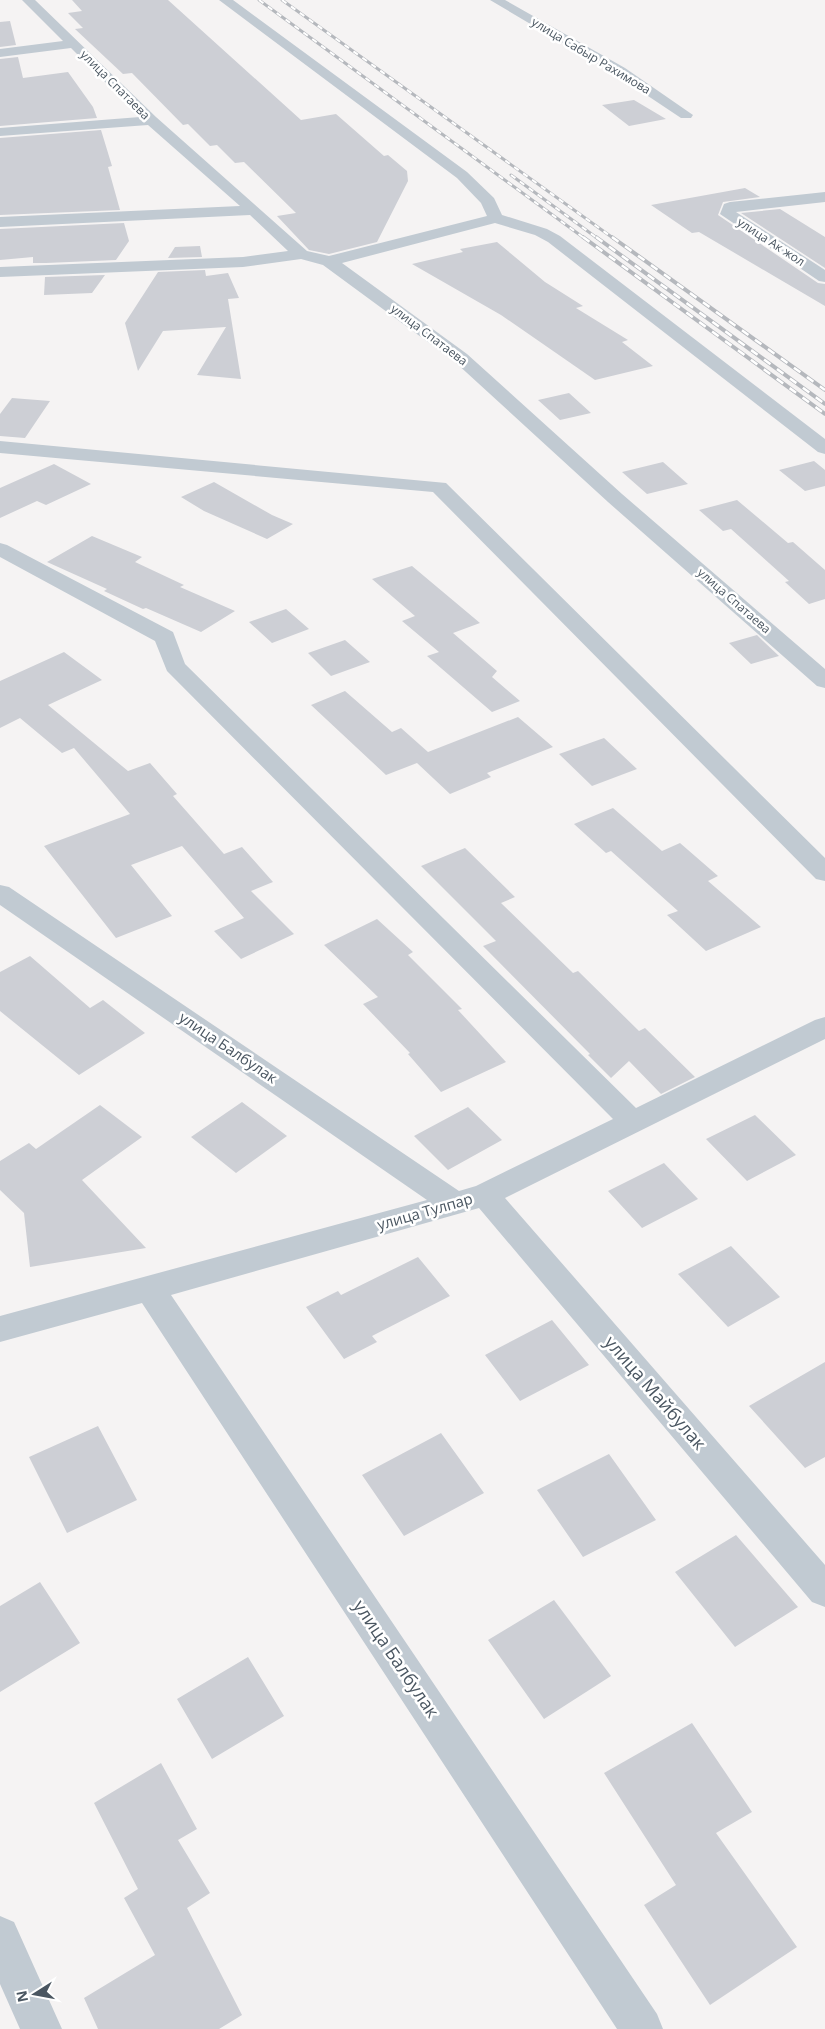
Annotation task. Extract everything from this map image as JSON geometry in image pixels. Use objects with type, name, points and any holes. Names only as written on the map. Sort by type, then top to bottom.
[{"type":"street","name":"улица Спатаева","points":[[28,0],[151,120],[254,210],[300,254],[328,261],[461,358],[616,498],[825,681]]},
{"type":"street","points":[[225,0],[462,175],[488,201],[496,218]]},
{"type":"street","name":"улица Сабыр Рахимова","points":[[496,0],[620,71],[686,115]]},
{"type":"street","points":[[0,53],[73,44]]},
{"type":"street","points":[[0,132],[151,120]]},
{"type":"street","name":"улица Ак жол","points":[[825,197],[730,207],[728,214],[825,277]]},
{"type":"street","points":[[0,222],[254,210]]},
{"type":"street","points":[[328,261],[496,218],[541,232],[554,239],[825,448]]},
{"type":"street","points":[[0,272],[243,262],[300,254]]},
{"type":"street","points":[[0,446],[439,487],[825,873]]},
{"type":"street","points":[[0,549],[165,637],[175,666],[633,1122]]},
{"type":"street","name":"улица Балбулак","points":[[0,893],[470,1199]]},
{"type":"street","name":"улица Тулпар","points":[[0,1329],[470,1199],[633,1122],[825,1027]]},
{"type":"street","name":"улица Майбулак","points":[[470,1199],[825,1591]]},
{"type":"street","name":"улица Балбулак","points":[[150,1289],[642,2029]]},
{"type":"street","points":[[0,1936],[41,2029]]},
{"type":"building","points":[[72,0],[168,0],[301,120],[336,114],[384,156],[388,155],[407,171],[408,181],[377,242],[329,254],[309,250],[277,216],[296,213],[244,162],[235,163],[217,145],[210,146],[188,124],[183,125],[132,73],[123,74],[75,29],[83,28],[68,13],[82,11]]},
{"type":"building","points":[[10,21],[16,45],[0,47],[0,22]]},
{"type":"building","points":[[18,57],[23,78],[68,72],[93,107],[97,118],[0,126],[0,59]]},
{"type":"building","points":[[634,100],[666,119],[629,126],[602,105]]},
{"type":"building","points":[[101,130],[112,166],[108,167],[120,210],[0,215],[0,138]]},
{"type":"building","points":[[745,188],[760,197],[723,202],[718,215],[818,283],[825,284],[825,306],[699,232],[692,233],[651,205]]},
{"type":"building","points":[[780,209],[825,237],[825,268],[741,213]]},
{"type":"building","points":[[124,223],[129,241],[116,260],[33,263],[33,257],[0,260],[0,229]]},
{"type":"building","points":[[497,242],[545,282],[583,306],[576,308],[628,340],[622,342],[653,366],[595,380],[501,315],[412,264],[463,252],[460,249]]},
{"type":"building","points":[[200,246],[202,257],[168,258],[175,247]]},
{"type":"building","points":[[205,270],[206,276],[228,273],[239,298],[228,299],[241,379],[197,375],[226,327],[163,331],[138,371],[125,323],[158,272]]},
{"type":"building","points":[[105,275],[92,293],[44,295],[45,277]]},
{"type":"building","points":[[569,393],[591,413],[560,420],[538,400]]},
{"type":"building","points":[[12,398],[50,401],[25,438],[0,436],[0,414]]},
{"type":"building","points":[[814,461],[825,470],[825,486],[805,491],[779,470]]},
{"type":"building","points":[[663,462],[688,484],[647,494],[622,472]]},
{"type":"building","points":[[54,464],[91,484],[46,505],[37,501],[0,518],[0,488]]},
{"type":"building","points":[[214,482],[272,515],[293,524],[267,539],[204,511],[181,497]]},
{"type":"building","points":[[737,500],[788,543],[793,542],[825,570],[825,599],[809,604],[785,582],[789,581],[731,529],[723,531],[699,510]]},
{"type":"building","points":[[92,536],[142,557],[135,562],[184,585],[180,587],[235,611],[201,632],[146,608],[143,609],[104,591],[107,589],[47,562]]},
{"type":"building","points":[[412,566],[480,623],[453,633],[497,671],[492,677],[520,701],[492,712],[427,656],[439,652],[402,621],[415,616],[372,579]]},
{"type":"building","points":[[286,609],[309,629],[272,643],[249,622]]},
{"type":"building","points":[[757,635],[779,656],[751,664],[729,643]]},
{"type":"building","points":[[345,640],[370,662],[331,676],[308,653]]},
{"type":"building","points":[[64,652],[102,680],[48,705],[128,771],[150,763],[177,794],[173,796],[224,854],[242,847],[273,882],[251,891],[294,934],[241,959],[214,931],[244,918],[182,846],[131,865],[172,916],[116,938],[44,846],[130,814],[74,748],[62,753],[20,718],[0,728],[0,681]]},
{"type":"building","points":[[345,691],[392,732],[401,728],[428,752],[518,717],[553,747],[487,773],[491,777],[450,794],[417,763],[386,775],[311,705]]},
{"type":"building","points":[[604,738],[637,769],[592,786],[559,754]]},
{"type":"building","points":[[613,808],[662,851],[680,843],[718,876],[708,881],[761,927],[706,951],[667,915],[678,911],[611,851],[606,853],[574,824]]},
{"type":"building","points":[[465,848],[515,897],[501,903],[573,973],[578,971],[639,1031],[645,1028],[695,1077],[661,1094],[629,1061],[611,1078],[588,1055],[590,1054],[483,946],[496,941],[421,866]]},
{"type":"building","points":[[377,919],[413,952],[408,955],[462,1009],[458,1010],[506,1062],[441,1092],[408,1054],[410,1053],[363,1004],[378,997],[324,945]]},
{"type":"building","points":[[30,956],[90,1008],[103,1000],[145,1033],[79,1075],[0,1011],[0,972]]},
{"type":"building","points":[[242,1102],[287,1136],[236,1173],[191,1137]]},
{"type":"building","points":[[100,1105],[142,1137],[82,1180],[146,1248],[30,1267],[24,1213],[0,1190],[0,1161],[29,1143],[36,1149]]},
{"type":"building","points":[[468,1107],[502,1140],[448,1170],[414,1136]]},
{"type":"building","points":[[755,1115],[796,1155],[747,1181],[706,1139]]},
{"type":"building","points":[[664,1163],[698,1199],[642,1228],[608,1191]]},
{"type":"building","points":[[731,1246],[780,1297],[728,1327],[678,1274]]},
{"type":"building","points":[[418,1257],[450,1296],[372,1336],[377,1342],[344,1359],[306,1307],[338,1291],[341,1295]]},
{"type":"building","points":[[552,1320],[589,1365],[520,1401],[485,1355]]},
{"type":"building","points":[[825,1362],[825,1457],[805,1468],[749,1406]]},
{"type":"building","points":[[98,1426],[137,1500],[67,1533],[29,1457]]},
{"type":"building","points":[[441,1433],[484,1493],[404,1536],[362,1475]]},
{"type":"building","points":[[609,1454],[656,1520],[583,1557],[537,1490]]},
{"type":"building","points":[[736,1535],[798,1607],[735,1647],[675,1572]]},
{"type":"building","points":[[40,1582],[80,1643],[0,1692],[0,1606]]},
{"type":"building","points":[[554,1600],[611,1676],[544,1719],[488,1640]]},
{"type":"building","points":[[248,1657],[284,1716],[212,1759],[177,1699]]},
{"type":"building","points":[[692,1723],[752,1812],[716,1833],[797,1947],[710,2005],[644,1905],[676,1885],[604,1773]]},
{"type":"building","points":[[161,1763],[197,1829],[178,1840],[210,1893],[187,1908],[242,2015],[219,2029],[98,2029],[84,1998],[155,1955],[124,1898],[138,1889],[94,1803]]},
{"type":"railway","points":[[259,0],[584,238]]},
{"type":"railway","points":[[282,0],[613,238]]},
{"type":"railway","points":[[511,175],[597,238]]},
{"type":"railway","points":[[583,237],[825,414]]},
{"type":"railway","points":[[596,237],[825,404]]},
{"type":"railway","points":[[612,237],[825,390]]}]
